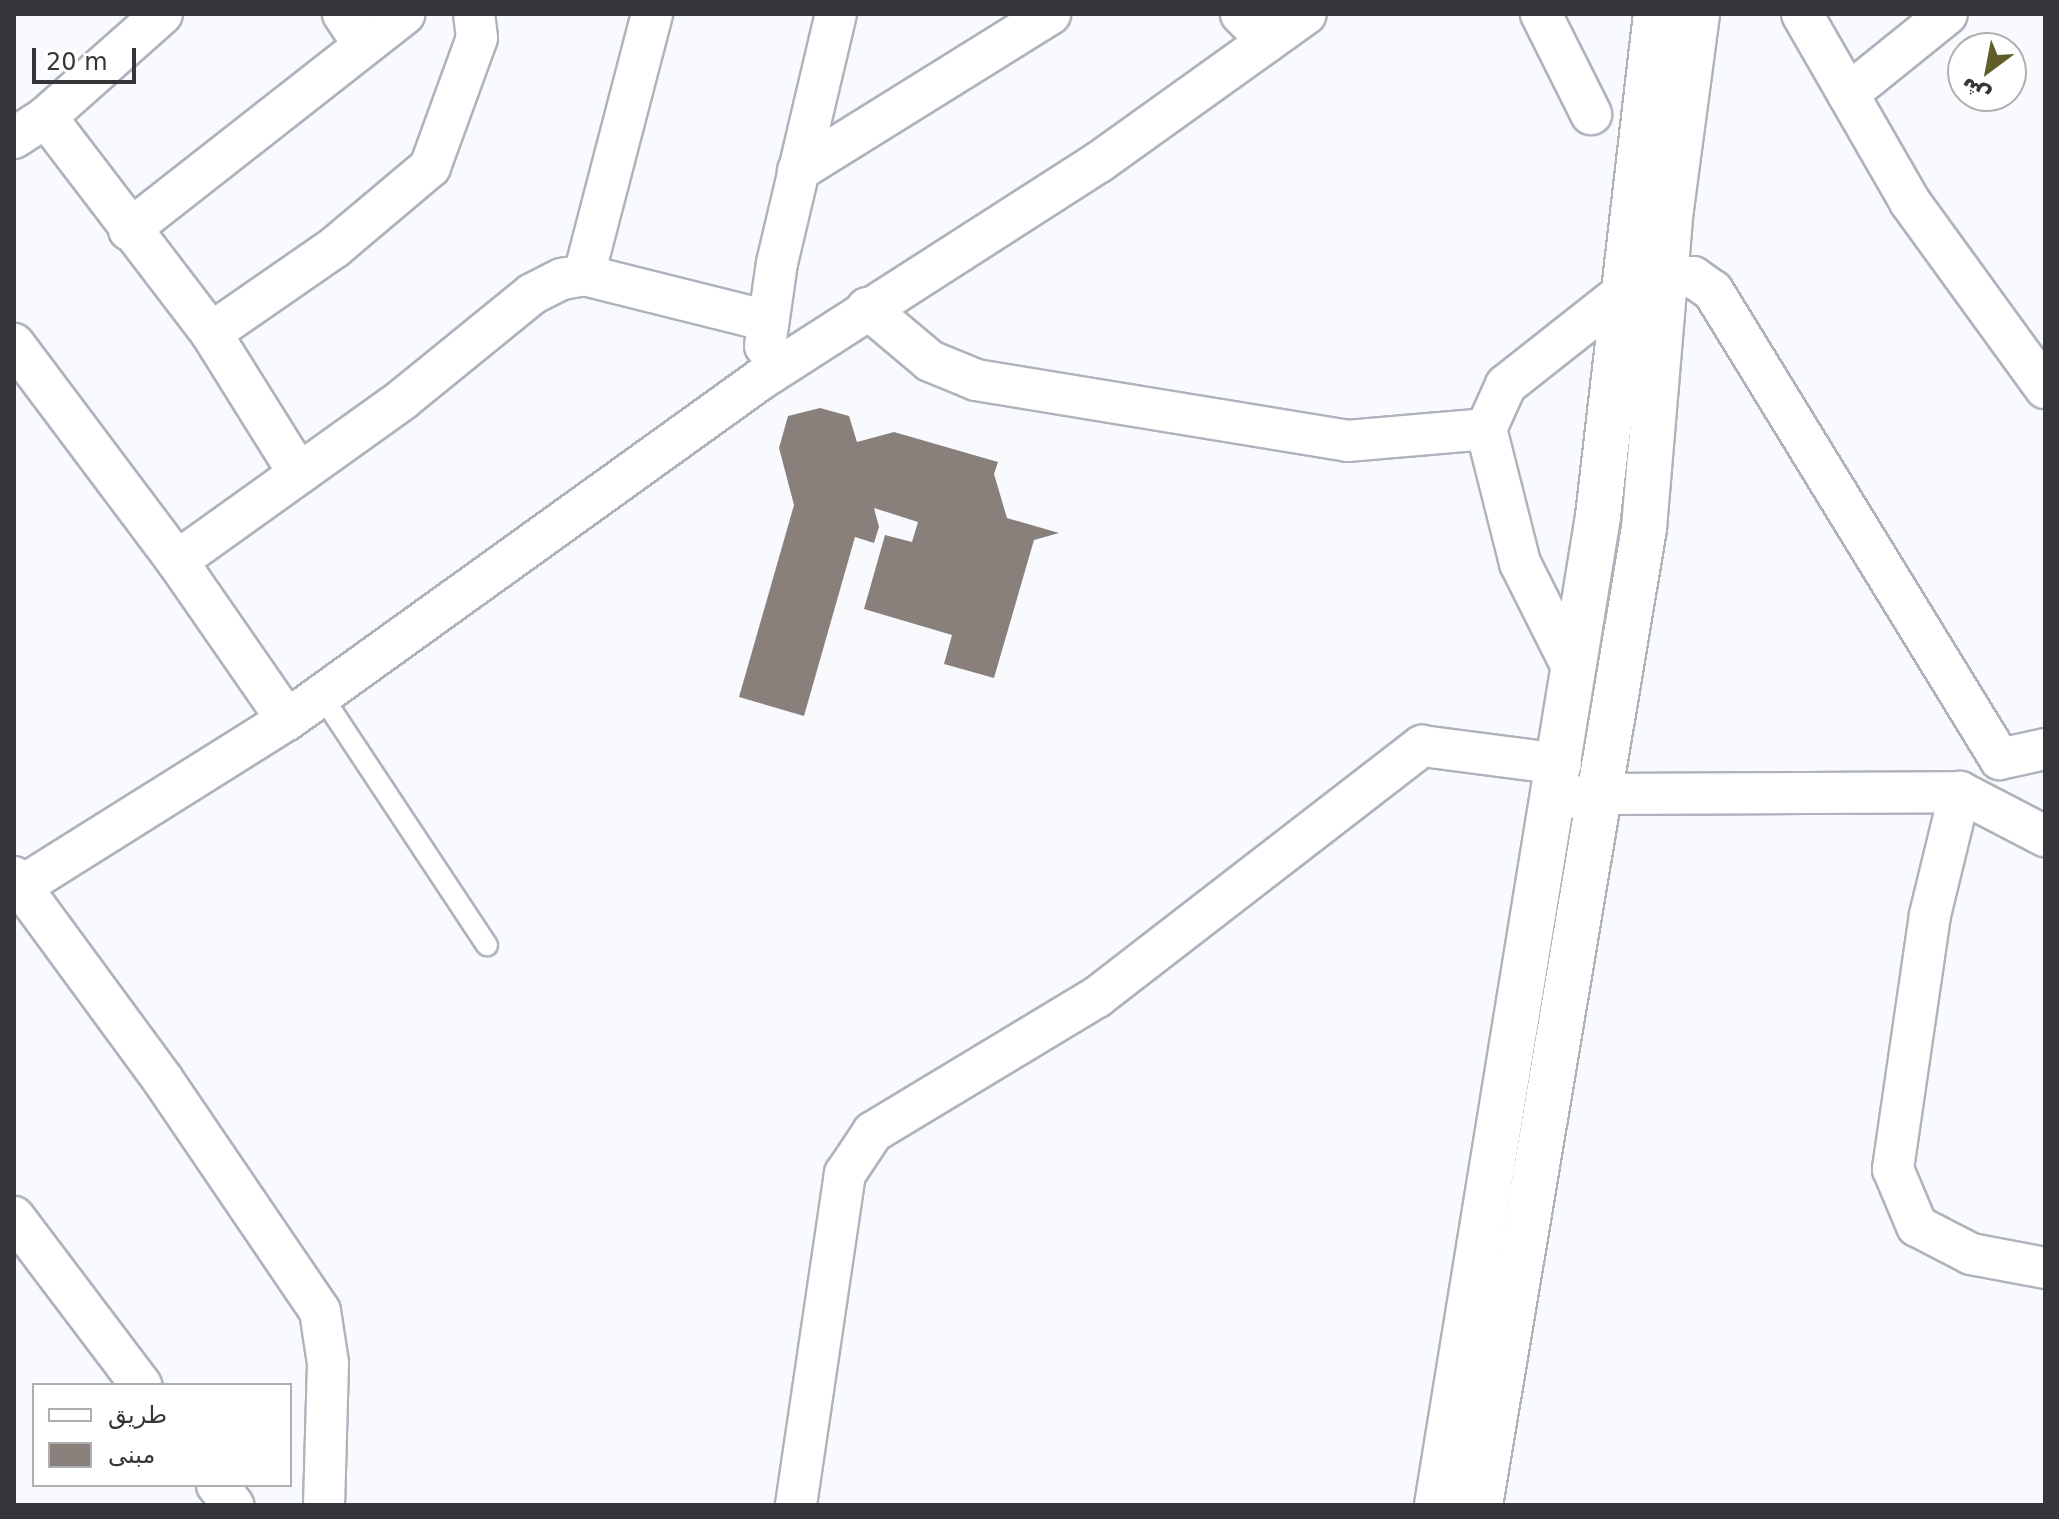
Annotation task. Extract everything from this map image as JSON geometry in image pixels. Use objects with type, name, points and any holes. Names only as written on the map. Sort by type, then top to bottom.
[{"type":"main road","points":[[1480,1505],[1603,794],[1654,445],[1639,282],[1656,14]]},
{"type":"main road","points":[[1437,1505],[1639,282],[1697,14]]},
{"type":"street","points":[[162,14],[30,128],[129,230],[211,333],[298,472]]},
{"type":"street","points":[[129,230],[354,29],[404,14]]},
{"type":"street","points":[[211,333],[325,255],[430,167],[477,38],[474,14]]},
{"type":"street","points":[[584,275],[652,14]]},
{"type":"street","points":[[761,379],[768,321],[798,171],[836,14]]},
{"type":"street","points":[[798,171],[1050,14]]},
{"type":"street","points":[[324,1505],[328,1363],[314,1299],[163,1080],[16,885],[287,720],[761,379],[867,308],[1099,162],[1255,27],[1306,14]]},
{"type":"street","points":[[1541,14],[1591,114]]},
{"type":"street","points":[[1802,14],[1910,202],[2045,388]]},
{"type":"street","points":[[1848,94],[1947,14]]},
{"type":"street","points":[[177,561],[403,399],[532,294],[584,275],[768,321]]},
{"type":"street","points":[[1574,671],[1520,563],[1486,429],[1506,385],[1639,282],[1693,277],[1727,309],[1834,496],[2000,759],[1996,808]]},
{"type":"street","points":[[867,308],[930,361],[976,380],[1347,441],[1486,429]]},
{"type":"street","points":[[14,344],[177,561],[287,720]]},
{"type":"street","points":[[796,1505],[845,1174],[873,1132],[1097,997],[1422,746],[1603,794],[1960,792],[2045,836]]},
{"type":"street","points":[[2000,759],[2045,749]]},
{"type":"street","points":[[1960,792],[1930,915],[1893,1169],[1917,1226],[1971,1254],[2045,1268]]},
{"type":"street","points":[[14,1217],[139,1383]]},
{"type":"street","points":[[219,1487],[233,1505]]},
{"type":"lane","points":[[322,696],[487,945]]},
{"type":"building","points":[[820,408],[849,416],[857,442],[894,432],[998,462],[994,474],[1007,518],[1059,533],[1034,540],[994,678],[944,664],[952,635],[864,609],[885,535],[912,542],[918,522],[874,508],[879,527],[874,543],[855,537],[804,716],[739,697],[794,505],[779,448],[788,416]]}]
